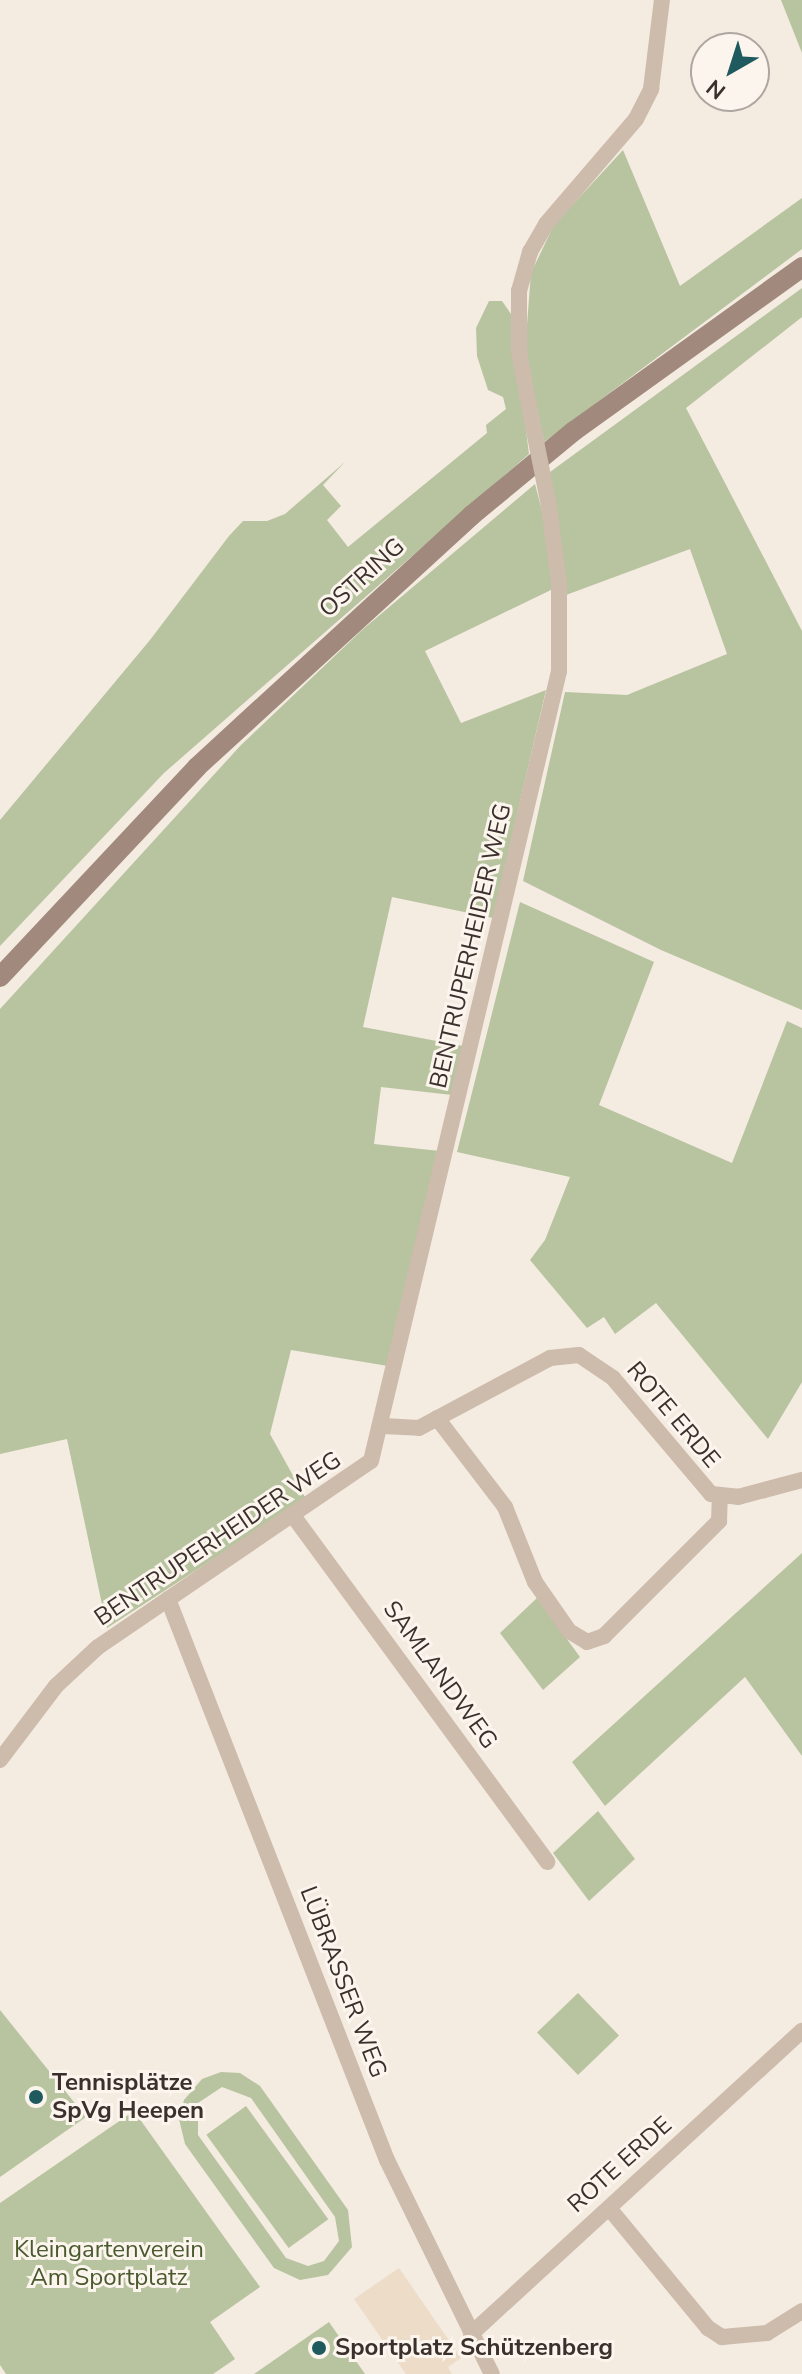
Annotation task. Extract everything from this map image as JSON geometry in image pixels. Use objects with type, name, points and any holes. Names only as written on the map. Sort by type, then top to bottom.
[{"type":"main road","name":"OSTRING","points":[[0,977],[197,767],[472,515],[574,431],[802,267]]},
{"type":"street","name":"BENTRUPERHEIDER WEG","points":[[0,1760],[64,1678],[114,1635],[365,1470],[383,1426],[559,671],[559,584],[549,506],[519,352],[519,291],[530,252],[546,224],[636,119],[651,89],[662,0]]},
{"type":"street","name":"ROTE ERDE","points":[[383,1426],[410,1430],[550,1358],[579,1355],[613,1378],[701,1486],[720,1498],[802,1480]]},
{"type":"street","points":[[437,1418],[505,1507],[535,1582],[569,1631],[587,1642],[604,1636],[719,1521],[720,1498]]},
{"type":"street","name":"SAMLANDWEG","points":[[294,1517],[547,1862]]},
{"type":"street","name":"LÜBRASSER WEG","points":[[168,1599],[382,2148],[492,2374]]},
{"type":"street","name":"ROTE ERDE","points":[[471,2334],[802,2031]]},
{"type":"street","points":[[609,2208],[708,2328],[722,2337],[767,2333],[802,2311]]},
{"type":"green space","points":[[781,0],[802,0],[802,53]]},
{"type":"green space","points":[[623,150],[680,286],[802,198],[802,249],[544,442],[525,350],[531,273],[554,225]]},
{"type":"green space","points":[[802,288],[802,317],[686,408],[802,631],[802,1010],[661,950],[523,881],[565,692],[627,695],[727,654],[690,549],[566,595],[550,472]]},
{"type":"green space","points":[[489,301],[502,301],[511,314],[529,454],[164,773],[0,946],[0,820],[150,640],[243,521],[267,521],[285,514],[345,462],[323,485],[341,506],[327,520],[348,547],[487,433],[486,425],[506,409],[503,397],[488,390],[477,356],[476,328]]},
{"type":"green space","points":[[535,484],[547,530],[553,589],[425,651],[461,723],[546,690],[493,918],[392,897],[363,1027],[463,1046],[452,1095],[381,1087],[374,1144],[440,1151],[388,1366],[291,1350],[270,1434],[306,1499],[107,1628],[67,1439],[0,1454],[0,1009],[241,745],[362,630]]},
{"type":"green space","points":[[520,902],[654,962],[599,1105],[732,1163],[787,1021],[802,1028],[802,1382],[768,1439],[656,1303],[615,1334],[604,1317],[587,1328],[530,1260],[545,1240],[570,1177],[457,1152]]},
{"type":"green space","points":[[802,1553],[802,1756],[745,1677],[605,1806],[572,1762]]},
{"type":"green space","points":[[537,1598],[580,1657],[543,1690],[500,1633]]},
{"type":"green space","points":[[598,1811],[635,1859],[589,1901],[553,1853]]},
{"type":"green space","points":[[578,1993],[619,2035],[578,2075],[537,2033]]},
{"type":"green space","name":"Tennisplätze SpVg Heepen","points":[[0,2010],[86,2117],[0,2177]]},
{"type":"green space","points":[[221,2072],[240,2073],[260,2086],[348,2210],[352,2247],[328,2275],[300,2280],[274,2268],[185,2144],[179,2119],[184,2100],[202,2079]],"holes":[[[222,2087],[251,2098],[335,2217],[339,2241],[324,2261],[308,2266],[286,2258],[198,2135],[198,2103]]]},
{"type":"green space","points":[[246,2106],[328,2219],[289,2248],[206,2135]]},
{"type":"green space","name":"Kleingartenverein Am Sportplatz","points":[[134,2111],[260,2287],[210,2322],[235,2359],[213,2374],[6,2374],[0,2365],[0,2203]]},
{"type":"green space","name":"Sportplatz Schützenberg","points":[[329,2322],[365,2374],[254,2374]]},
{"type":"shaded area","points":[[399,2268],[461,2358],[448,2367],[452,2374],[406,2374],[354,2299]]},
{"type":"place","name":"Tennisplätze SpVg Heepen","points":[[36,2097]]},
{"type":"place","name":"Sportplatz Schützenberg","points":[[319,2348]]}]
